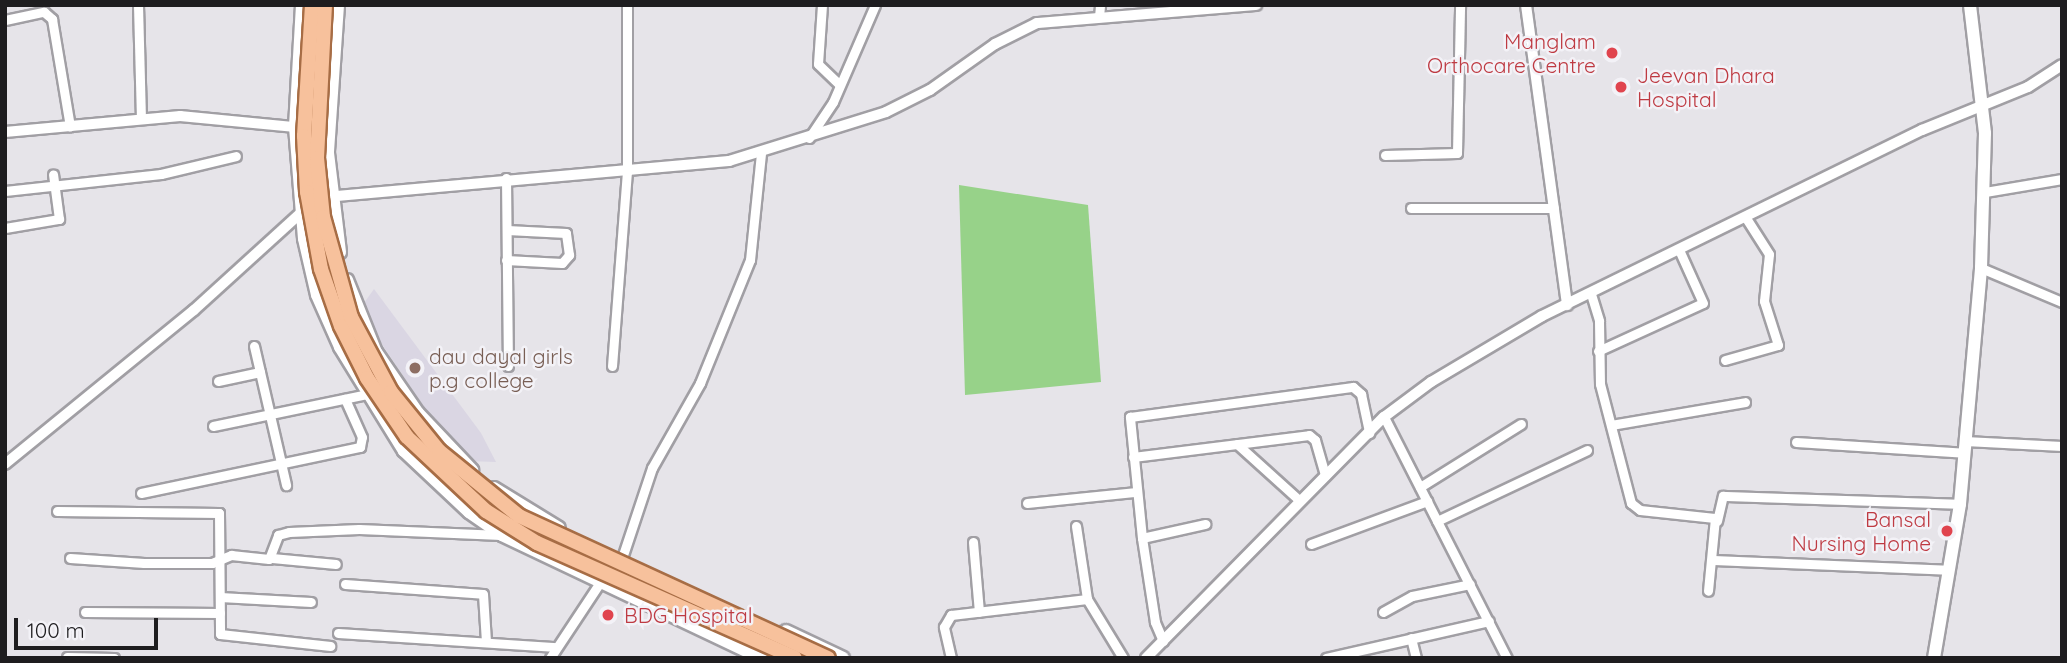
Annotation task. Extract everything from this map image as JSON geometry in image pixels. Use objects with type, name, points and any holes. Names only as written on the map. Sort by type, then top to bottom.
[{"type":"main road","points":[[302,5],[295,127],[300,214],[317,295],[340,347],[404,451],[469,512],[502,535],[599,584],[761,658]]},
{"type":"main road","points":[[312,5],[304,136],[307,192],[321,269],[366,378],[407,437],[486,511],[537,543],[795,658]]},
{"type":"main road","points":[[325,5],[317,135],[323,217],[351,317],[391,392],[439,452],[519,516],[573,545],[828,658]]},
{"type":"main road","points":[[338,5],[328,153],[336,237],[350,290],[376,352],[418,413],[444,444],[497,490],[575,537],[843,658]]},
{"type":"main road","points":[[1934,658],[1960,504],[1982,268],[1985,192],[1983,104],[1970,5]]},
{"type":"street","points":[[138,5],[141,119]]},
{"type":"street","points":[[612,366],[627,173],[627,5]]},
{"type":"street","points":[[822,5],[818,64],[840,85]]},
{"type":"street","points":[[808,139],[826,115],[875,5]]},
{"type":"street","points":[[1099,17],[1100,5]]},
{"type":"street","points":[[5,464],[194,310],[300,214],[331,195],[506,178],[627,173],[761,154],[912,100],[1023,28],[1052,21],[1256,5]]},
{"type":"street","points":[[1385,155],[1457,153],[1460,5]]},
{"type":"street","points":[[1527,5],[1567,305]]},
{"type":"street","points":[[5,20],[44,12],[52,19],[70,126]]},
{"type":"street","points":[[1146,658],[1384,417],[1431,382],[1567,305],[1983,104],[2028,87],[2062,64]]},
{"type":"street","points":[[5,132],[195,116],[295,127]]},
{"type":"street","points":[[622,558],[642,491],[700,383],[750,260],[761,154]]},
{"type":"street","points":[[5,191],[168,173],[236,156]]},
{"type":"street","points":[[5,228],[57,222],[60,211],[53,174]]},
{"type":"street","points":[[506,178],[508,366]]},
{"type":"street","points":[[1985,192],[2062,179]]},
{"type":"street","points":[[1411,208],[1554,208]]},
{"type":"street","points":[[1725,360],[1777,345],[1764,301],[1769,254],[1746,218]]},
{"type":"street","points":[[506,260],[562,263],[569,256],[566,233],[507,230]]},
{"type":"street","points":[[1598,351],[1703,303],[1680,252]]},
{"type":"street","points":[[1982,268],[2062,302]]},
{"type":"street","points":[[1591,294],[1599,321],[1598,351],[1611,425],[1635,509],[1711,517],[1717,521]]},
{"type":"street","points":[[254,346],[286,485]]},
{"type":"street","points":[[218,381],[260,372]]},
{"type":"street","points":[[1163,640],[1155,622],[1142,538],[1128,423],[1133,415],[1353,387],[1361,394],[1368,433]]},
{"type":"street","points":[[213,426],[367,394]]},
{"type":"street","points":[[141,493],[360,447],[362,437],[345,399]]},
{"type":"street","points":[[1611,425],[1745,401]]},
{"type":"street","points":[[1384,417],[1489,621],[1504,657]]},
{"type":"street","points":[[1420,487],[1521,424]]},
{"type":"street","points":[[1133,457],[1309,435],[1315,440],[1325,477]]},
{"type":"street","points":[[1796,442],[1965,447],[2062,446]]},
{"type":"street","points":[[1237,444],[1300,501]]},
{"type":"street","points":[[1437,521],[1587,450]]},
{"type":"street","points":[[1027,503],[1136,492]]},
{"type":"street","points":[[1708,591],[1723,496],[1960,504]]},
{"type":"street","points":[[1311,544],[1427,501]]},
{"type":"street","points":[[57,511],[219,513],[223,558],[220,597],[222,636],[330,646]]},
{"type":"street","points":[[1142,538],[1205,524]]},
{"type":"street","points":[[1076,526],[1087,599],[1123,658]]},
{"type":"street","points":[[272,558],[276,539],[283,533],[359,529],[502,535]]},
{"type":"street","points":[[973,542],[979,612]]},
{"type":"street","points":[[70,558],[144,564],[212,563],[223,558],[272,558],[336,565]]},
{"type":"street","points":[[1712,560],[1949,570]]},
{"type":"street","points":[[345,584],[483,594],[486,642]]},
{"type":"street","points":[[550,658],[599,584]]},
{"type":"street","points":[[1383,612],[1412,596],[1470,584]]},
{"type":"street","points":[[220,597],[311,602]]},
{"type":"street","points":[[951,658],[944,621],[951,615],[1087,599]]},
{"type":"street","points":[[85,612],[220,613]]},
{"type":"street","points":[[1326,658],[1489,621]]},
{"type":"street","points":[[338,633],[557,647]]},
{"type":"street","points":[[1411,638],[1416,658]]},
{"type":"street","points":[[67,657],[114,658]]},
{"type":"shaded area","name":"dau dayal girls p.g college","points":[[374,289],[481,433],[496,462],[466,461],[424,407],[359,310]]},
{"type":"green space","points":[[959,185],[1088,205],[1101,382],[965,395]]},
{"type":"place","name":"Manglam Orthocare Centre","points":[[1612,53]]},
{"type":"place","name":"Jeevan Dhara Hospital","points":[[1621,87]]},
{"type":"place","name":"dau dayal girls p.g college","points":[[415,368]]},
{"type":"place","name":"Bansal Nursing Home","points":[[1947,531]]},
{"type":"place","name":"BDG Hospital","points":[[608,615]]}]
